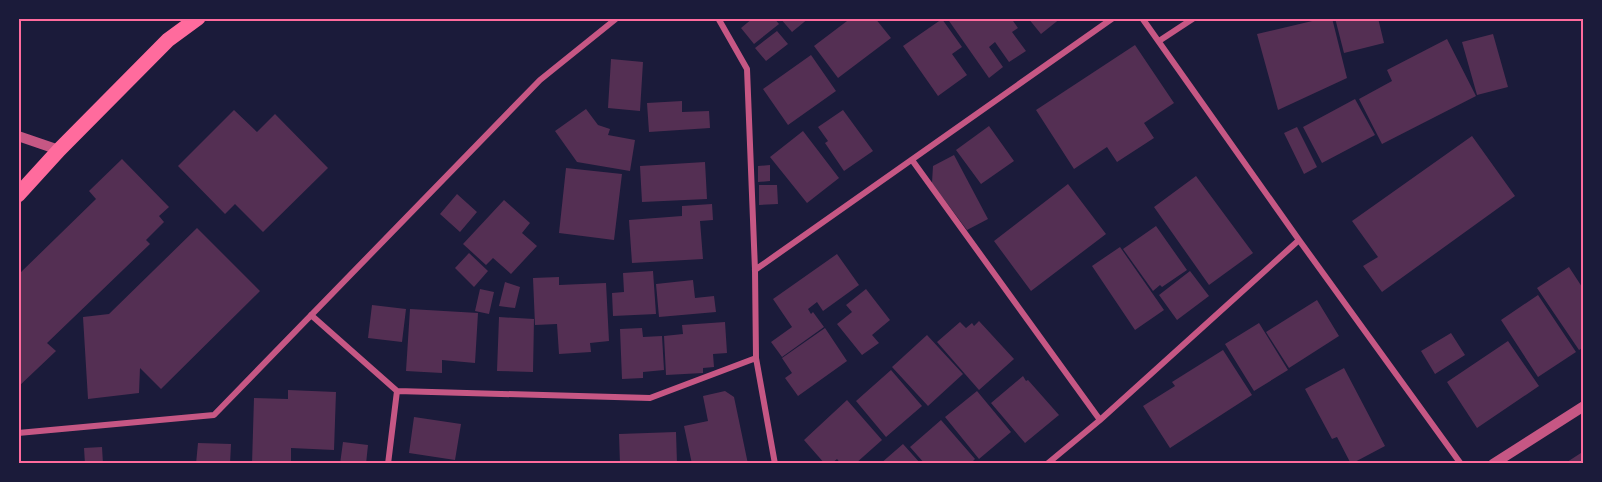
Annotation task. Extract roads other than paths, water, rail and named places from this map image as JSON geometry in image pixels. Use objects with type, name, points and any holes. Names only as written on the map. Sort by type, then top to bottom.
[{"type":"main road","points":[[18,195],[59,150],[168,40],[198,18]]},
{"type":"street","points":[[18,433],[214,415],[540,80],[617,18]]},
{"type":"street","points":[[718,18],[747,69],[756,358],[776,464]]},
{"type":"street","points":[[755,270],[1113,18]]},
{"type":"street","points":[[1142,18],[1461,464]]},
{"type":"street","points":[[1159,41],[1194,18]]},
{"type":"street","points":[[18,136],[59,150]]},
{"type":"street","points":[[912,160],[1100,420]]},
{"type":"street","points":[[1047,464],[1100,420],[1299,240]]},
{"type":"street","points":[[311,315],[397,391],[650,398],[756,358]]},
{"type":"street","points":[[388,464],[397,391]]},
{"type":"street","points":[[1493,464],[1584,406]]}]
